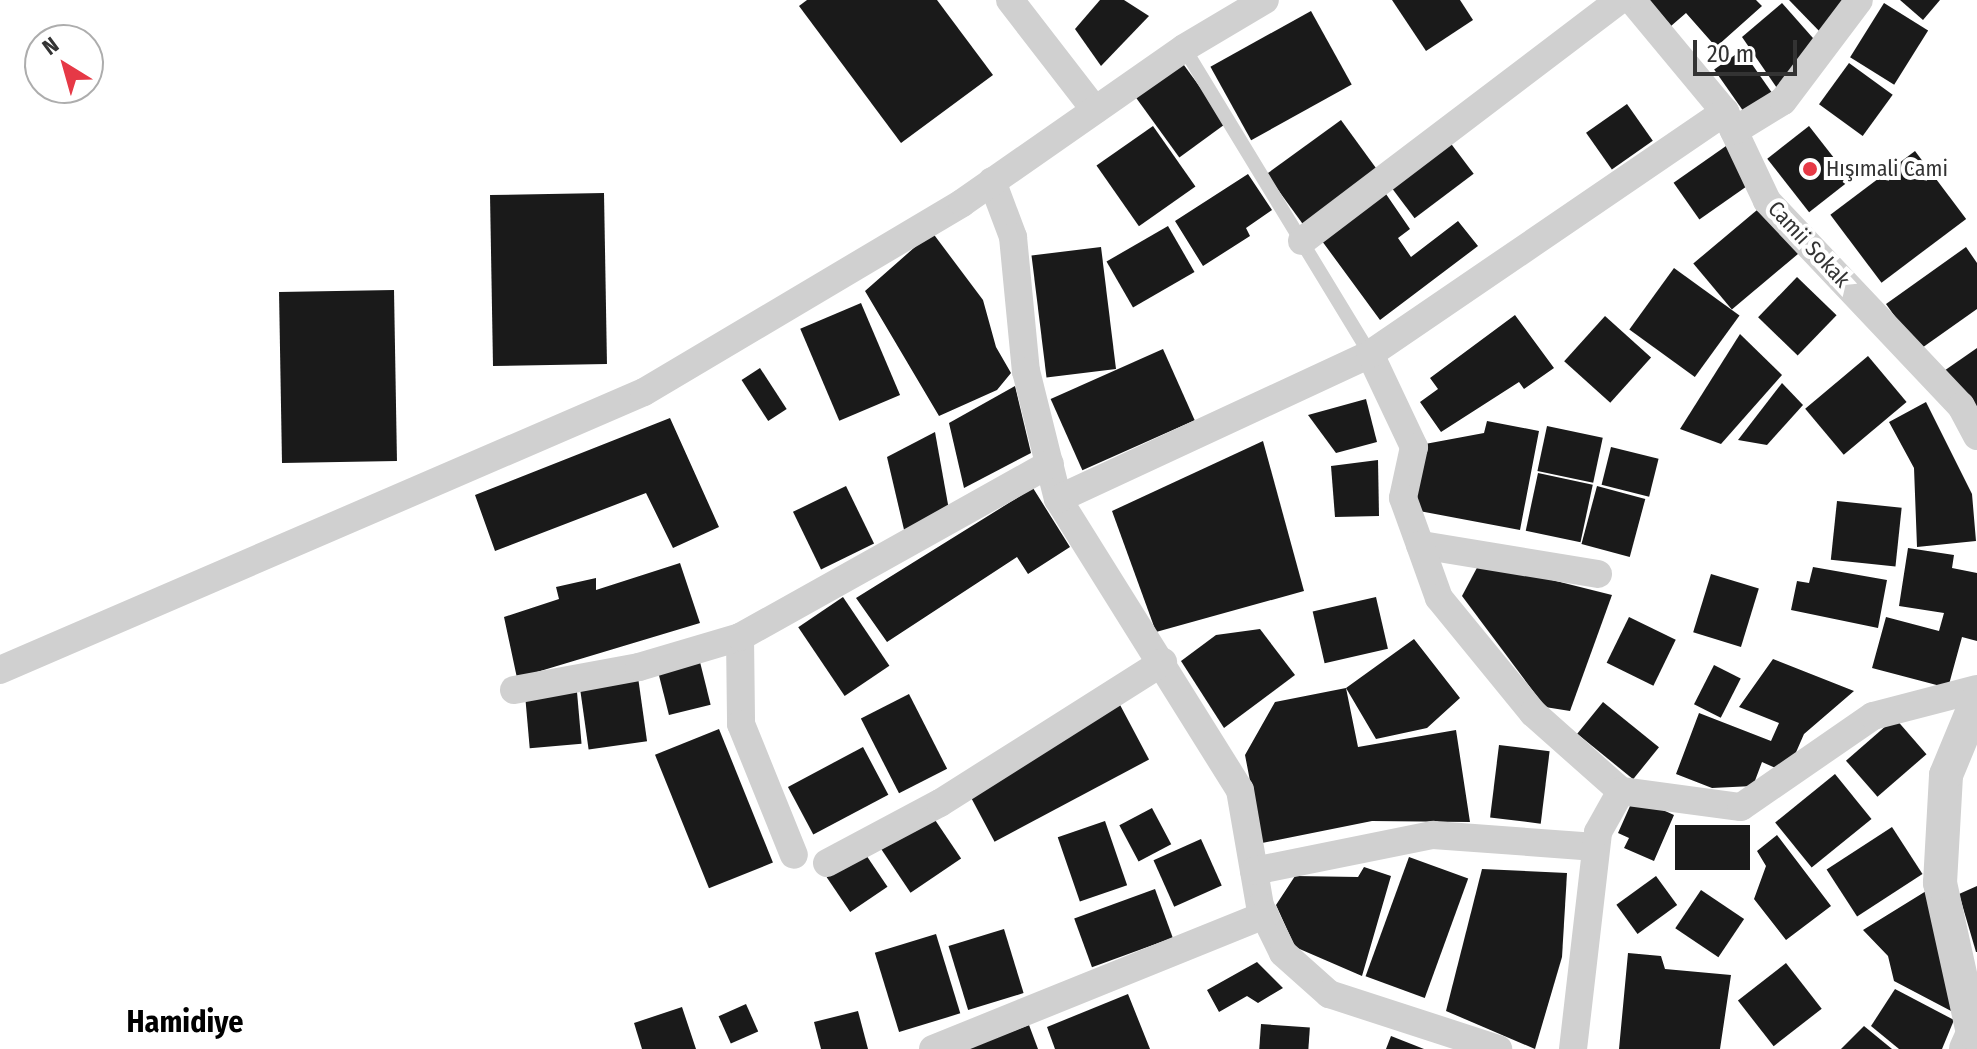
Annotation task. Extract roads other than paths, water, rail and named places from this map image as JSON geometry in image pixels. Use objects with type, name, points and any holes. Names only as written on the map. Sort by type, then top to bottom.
[{"type":"street","points":[[1010,0],[1095,110]]},
{"type":"street","points":[[0,670],[644,392],[992,181],[1184,48],[1265,0]]},
{"type":"street","points":[[1302,241],[1619,0]]},
{"type":"street","name":"Camii Sokak","points":[[1632,0],[1730,122],[1767,201],[1961,406],[1977,436]]},
{"type":"street","points":[[1058,499],[1370,354],[1730,122],[1783,101],[1859,0]]},
{"type":"street","points":[[992,181],[1013,237],[1026,371],[1058,499],[1163,662],[1240,790],[1265,915],[1283,953],[1329,994],[1498,1049]]},
{"type":"street","points":[[1370,354],[1414,447],[1403,498],[1439,598],[1524,702],[1621,791],[1741,807],[1873,716],[1977,689]]},
{"type":"street","points":[[514,690],[639,667],[740,637],[1050,464]]},
{"type":"street","points":[[1420,545],[1598,574]]},
{"type":"street","points":[[740,637],[741,724],[794,855]]},
{"type":"street","points":[[827,863],[940,803],[1163,662]]},
{"type":"street","points":[[1972,1040],[1940,883],[1946,775],[1977,700]]},
{"type":"street","points":[[1573,1049],[1596,847],[1621,791]]},
{"type":"street","points":[[1254,871],[1433,835],[1596,847]]},
{"type":"street","points":[[933,1049],[1265,915]]},
{"type":"lane","points":[[1184,48],[1370,354]]},
{"type":"place","name":"Hışımali Cami","points":[[1810,169]]},
{"type":"district","name":"Hamidiye","points":[[185,1022]]}]
